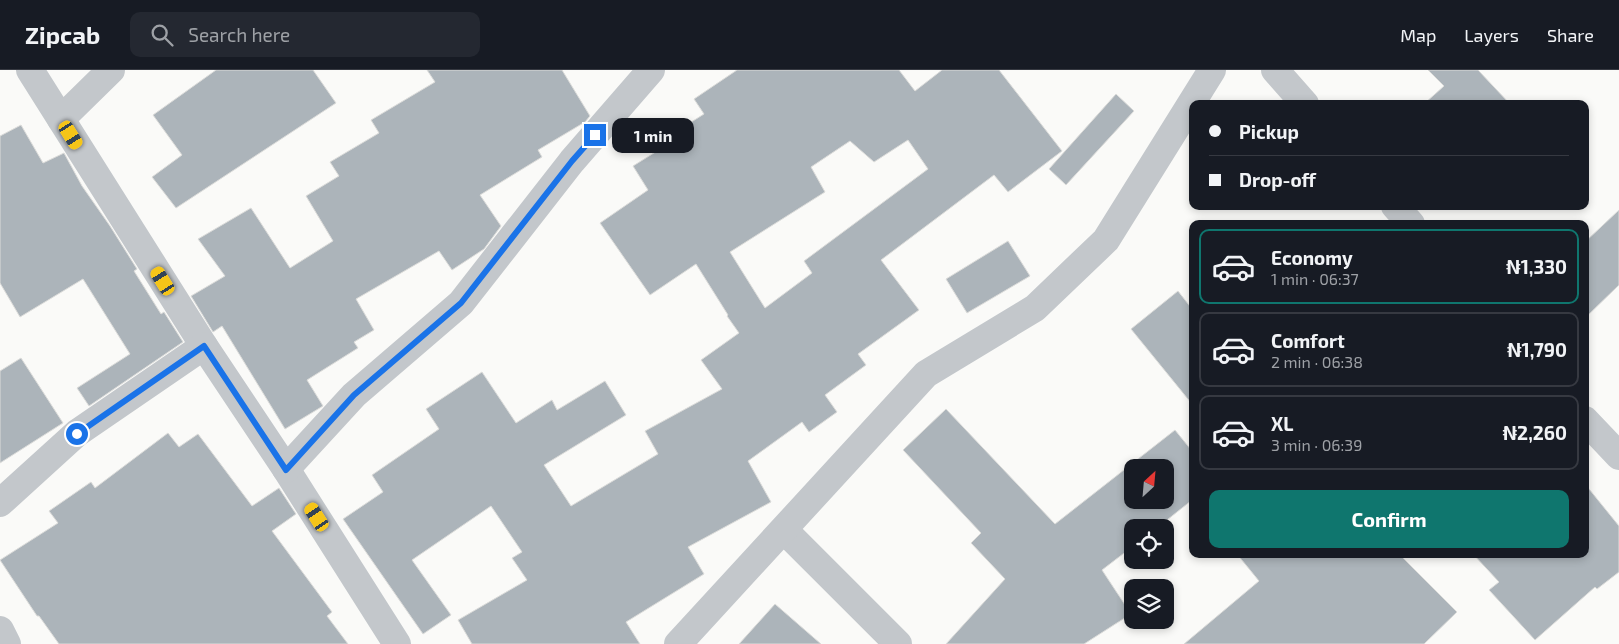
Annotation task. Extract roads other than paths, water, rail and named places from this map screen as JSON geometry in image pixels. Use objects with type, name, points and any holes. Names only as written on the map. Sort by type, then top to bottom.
[{"type":"street","points":[[30,70],[204,346],[397,644]]},
{"type":"street","points":[[60,118],[111,70]]},
{"type":"street","points":[[286,470],[354,395],[461,303],[572,161],[651,70]]},
{"type":"street","points":[[1193,100],[1212,70]]},
{"type":"street","points":[[1275,70],[1301,100]]},
{"type":"street","points":[[678,644],[926,374],[1035,308],[1106,240],[1189,107]]},
{"type":"street","points":[[1398,210],[1407,220]]},
{"type":"street","points":[[0,503],[77,434],[204,346]]},
{"type":"street","points":[[1589,424],[1619,456]]},
{"type":"street","points":[[784,530],[898,644]]},
{"type":"street","points":[[0,630],[7,644]]}]
